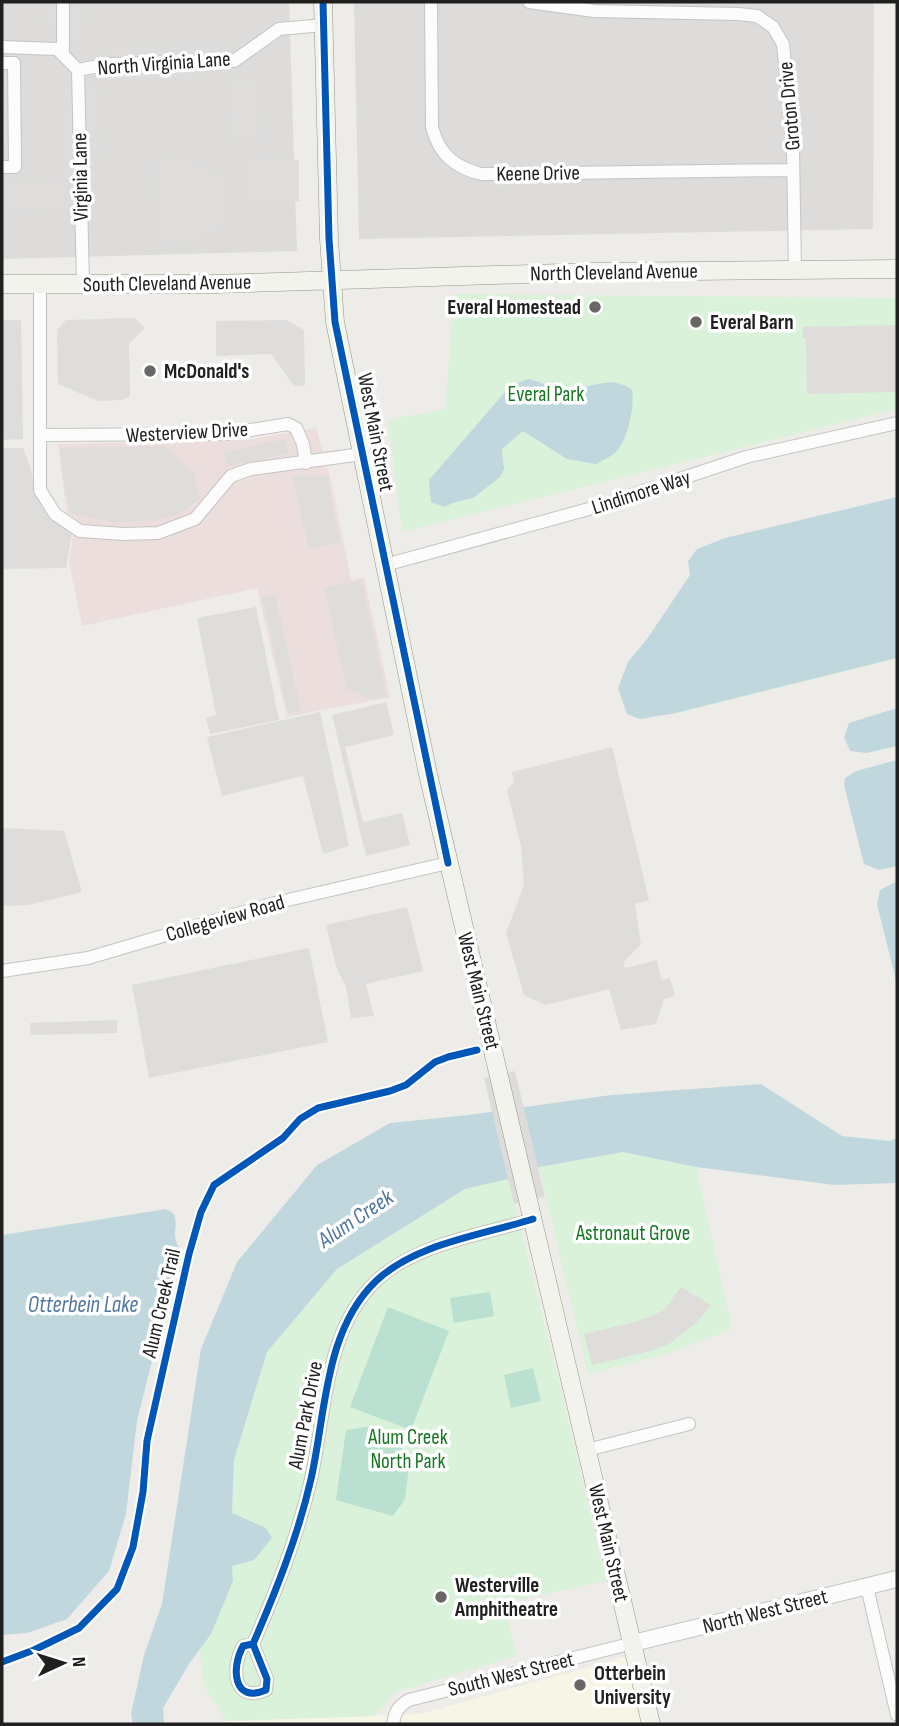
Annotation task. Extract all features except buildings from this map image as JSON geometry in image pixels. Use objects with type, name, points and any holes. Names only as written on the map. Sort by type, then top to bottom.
[{"type":"main road","name":"West Main Street","points":[[323,2],[335,323],[448,863],[652,1724]]},
{"type":"main road","name":"North Cleveland Avenue","points":[[332,279],[592,272],[897,269]]},
{"type":"main road","name":"South Cleveland Avenue","points":[[2,284],[214,284],[332,279]]},
{"type":"street","points":[[63,2],[63,54]]},
{"type":"street","name":"Keene Drive","points":[[431,2],[432,127],[435,141],[443,153],[463,169],[481,174],[793,170]]},
{"type":"street","name":"Groton Drive","points":[[529,2],[594,11],[738,13],[757,16],[774,27],[783,44],[793,170],[795,270]]},
{"type":"street","name":"North Virginia Lane","points":[[78,70],[109,64],[234,61],[279,29],[324,25]]},
{"type":"street","points":[[2,47],[57,49],[78,70]]},
{"type":"street","points":[[2,63],[14,63],[15,115],[15,167],[2,167]]},
{"type":"street","name":"Virginia Lane","points":[[78,70],[83,284]]},
{"type":"street","name":"Westerview Drive","points":[[40,284],[40,490],[55,514],[80,531],[158,533],[195,519],[231,476],[251,469],[362,454]]},
{"type":"street","name":"Lindimore Way","points":[[385,565],[596,507],[746,457],[897,423]]},
{"type":"street","name":"Westerview Drive","points":[[40,435],[226,434],[288,424],[296,428],[303,444],[306,463]]},
{"type":"street","name":"Collegeview Road","points":[[2,971],[88,958],[275,903],[448,863]]},
{"type":"street","name":"Alum Park Drive","points":[[253,1644],[279,1583],[309,1488],[332,1360],[352,1313],[376,1281],[401,1263],[449,1242],[533,1219]]},
{"type":"street","points":[[587,1450],[689,1424]]},
{"type":"street","name":"North West Street","points":[[633,1643],[897,1579]]},
{"type":"street","points":[[867,1587],[897,1715]]},
{"type":"street","name":"South West Street","points":[[393,1718],[400,1705],[423,1696],[633,1643]]},
{"type":"shaded area","points":[[2,2],[289,2],[297,251],[2,259]]},
{"type":"shaded area","points":[[45,2],[82,2],[84,45],[74,45],[47,27]]},
{"type":"shaded area","points":[[354,2],[874,2],[873,229],[359,239]]},
{"type":"shaded area","points":[[232,43],[233,53],[223,78],[109,80],[108,44]]},
{"type":"shaded area","points":[[71,79],[99,90],[101,153],[75,178],[65,179],[63,80]]},
{"type":"shaded area","points":[[259,80],[261,140],[229,141],[227,81]]},
{"type":"shaded area","points":[[180,158],[223,174],[224,228],[193,244],[160,245],[158,159]]},
{"type":"shaded area","points":[[246,159],[299,160],[299,201],[245,201]]},
{"type":"shaded area","points":[[67,181],[68,213],[2,214],[2,182]]},
{"type":"shaded area","points":[[135,318],[145,328],[129,344],[130,396],[122,400],[98,401],[58,384],[57,330],[66,320]]},
{"type":"shaded area","points":[[2,320],[21,320],[23,439],[2,440]]},
{"type":"shaded area","points":[[286,320],[304,330],[305,385],[294,386],[271,354],[216,356],[216,321]]},
{"type":"shaded area","points":[[897,325],[897,392],[807,394],[806,338],[803,338],[803,327]]},
{"type":"shaded area","points":[[316,428],[330,477],[351,580],[364,577],[390,697],[287,717],[257,588],[82,626],[69,562],[76,519],[67,514],[58,444],[245,440]]},
{"type":"shaded area","points":[[285,439],[288,453],[227,467],[224,452]]},
{"type":"shaded area","points":[[164,446],[194,472],[200,499],[178,514],[161,519],[115,523],[70,513],[60,448]]},
{"type":"shaded area","points":[[2,448],[23,448],[32,472],[36,495],[45,511],[72,534],[66,568],[2,569]]},
{"type":"shaded area","points":[[292,475],[327,476],[340,543],[309,549]]},
{"type":"shaded area","points":[[362,580],[386,696],[373,699],[346,688],[325,588]]},
{"type":"shaded area","points":[[275,594],[301,711],[288,714],[262,597]]},
{"type":"shaded area","points":[[256,607],[279,720],[210,734],[206,718],[216,715],[197,618]]},
{"type":"shaded area","points":[[386,702],[394,735],[345,747],[363,822],[402,813],[410,845],[366,856],[332,715]]},
{"type":"shaded area","points":[[320,712],[349,846],[323,854],[303,776],[222,796],[207,737]]},
{"type":"shaded area","points":[[612,747],[649,900],[635,904],[641,944],[623,963],[625,968],[657,960],[661,980],[670,978],[675,996],[664,999],[656,1024],[621,1030],[609,989],[546,1005],[524,995],[506,933],[524,885],[521,846],[507,790],[514,782],[512,772]]},
{"type":"shaded area","points":[[2,828],[64,831],[82,892],[28,905],[2,906]]},
{"type":"shaded area","points":[[407,907],[423,971],[366,984],[374,1016],[351,1018],[346,987],[336,966],[326,925]]},
{"type":"shaded area","points":[[309,948],[328,1042],[149,1078],[132,985]]},
{"type":"shaded area","points":[[117,1020],[117,1033],[31,1035],[30,1023]]},
{"type":"shaded area","points":[[681,1287],[711,1305],[696,1323],[669,1344],[592,1365],[584,1334],[654,1315],[664,1310]]},
{"type":"shaded area","name":"Otterbein University","points":[[628,1656],[644,1724],[226,1724],[226,1721],[421,1714]]},
{"type":"green space","name":"Everal Park","points":[[454,294],[897,298],[897,409],[402,532],[388,420],[445,409]]},
{"type":"green space","name":"Astronaut Grove","points":[[623,1152],[696,1167],[732,1329],[664,1355],[588,1374],[539,1167]]},
{"type":"green space","name":"Alum Creek North Park","points":[[508,1179],[606,1581],[503,1603],[517,1656],[395,1692],[375,1716],[226,1721],[204,1685],[192,1592],[266,1528],[232,1513],[234,1461],[267,1352],[337,1269],[465,1189]]},
{"type":"green space","points":[[490,1292],[494,1316],[454,1323],[450,1298]]},
{"type":"green space","points":[[388,1307],[449,1331],[411,1430],[350,1407]]},
{"type":"green space","points":[[533,1368],[541,1401],[511,1408],[504,1375]]},
{"type":"green space","points":[[374,1426],[398,1439],[409,1466],[405,1499],[393,1516],[336,1500],[346,1430]]},
{"type":"water","points":[[529,379],[567,389],[608,382],[624,385],[632,390],[630,422],[616,452],[596,464],[567,459],[523,431],[502,449],[504,469],[500,477],[473,498],[445,507],[431,502],[429,480],[511,385]]},
{"type":"water","points":[[897,497],[897,658],[676,713],[640,719],[627,714],[618,688],[628,662],[647,639],[690,575],[688,561],[697,549],[725,538]]},
{"type":"water","points":[[897,708],[897,746],[867,753],[850,751],[844,737],[849,723]]},
{"type":"water","points":[[897,760],[897,866],[879,870],[864,864],[844,785],[845,778],[856,771]]},
{"type":"water","points":[[897,881],[897,985],[877,904],[880,890]]},
{"type":"water","name":"Alum Creek","points":[[761,1084],[842,1136],[890,1141],[897,1138],[897,1183],[834,1185],[696,1167],[623,1152],[539,1167],[508,1179],[465,1189],[337,1269],[267,1352],[234,1460],[232,1513],[266,1528],[272,1538],[254,1560],[232,1566],[233,1581],[211,1634],[189,1664],[163,1708],[164,1724],[133,1724],[131,1714],[144,1655],[162,1604],[201,1349],[237,1262],[317,1165],[390,1123],[611,1095]]},
{"type":"water","name":"Otterbein Lake","points":[[166,1209],[174,1214],[175,1235],[180,1249],[137,1421],[126,1514],[109,1571],[67,1619],[27,1633],[2,1635],[2,1235]]},
{"type":"pier","points":[[515,1071],[545,1197],[514,1204],[484,1078]]},
{"type":"cycle path","points":[[323,2],[329,239],[335,322],[448,863]]},
{"type":"cycle path","name":"Alum Creek Trail","points":[[2,1662],[79,1628],[117,1589],[133,1547],[143,1492],[147,1441],[189,1254],[201,1212],[214,1185],[283,1138],[300,1119],[318,1108],[390,1091],[406,1085],[435,1062],[477,1050]]},
{"type":"cycle path","points":[[253,1644],[267,1679],[266,1690],[255,1693],[241,1688],[238,1681],[236,1673],[239,1655],[243,1646],[253,1644],[293,1542],[311,1479],[337,1348],[359,1301],[376,1281],[410,1258],[451,1242],[533,1219]]},
{"type":"place","name":"Everal Homestead","points":[[595,307]]},
{"type":"place","name":"Everal Barn","points":[[696,322]]},
{"type":"place","name":"McDonald's","points":[[150,371]]},
{"type":"place","name":"Westerville Amphitheatre","points":[[441,1597]]},
{"type":"place","name":"Otterbein University","points":[[580,1685]]}]
